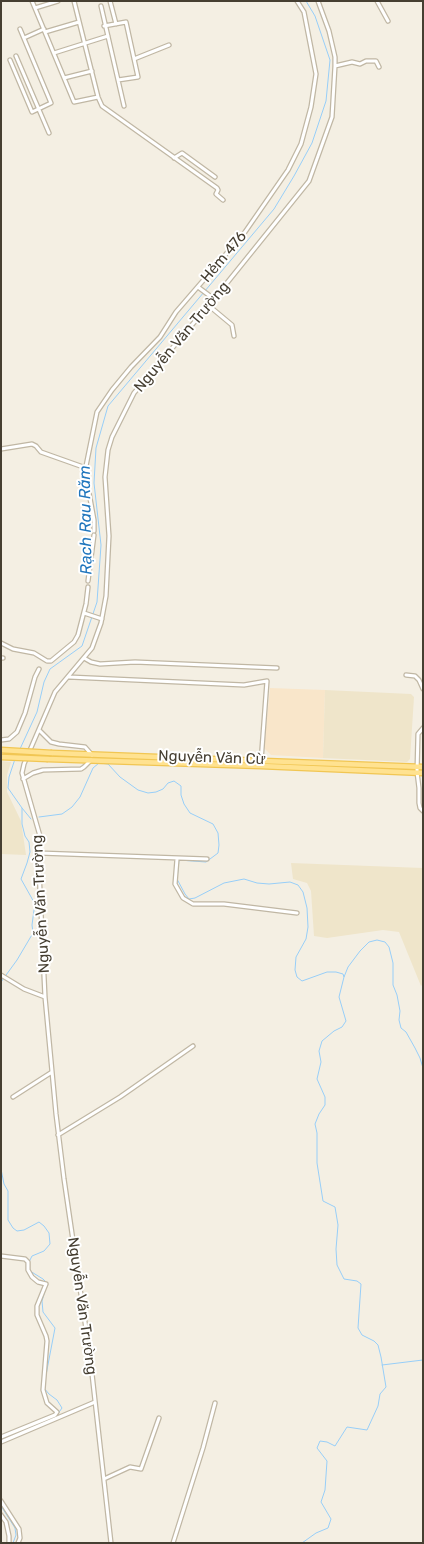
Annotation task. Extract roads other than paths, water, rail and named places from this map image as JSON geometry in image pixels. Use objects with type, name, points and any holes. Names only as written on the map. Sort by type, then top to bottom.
[{"type":"main road","name":"Nguyễn Văn Cừ","points":[[1,750],[91,757],[420,767]]},
{"type":"main road","name":"Nguyễn Văn Cừ","points":[[1,757],[48,759],[91,757]]},
{"type":"main road","name":"Nguyễn Văn Cừ","points":[[261,763],[327,769],[420,773]]},
{"type":"main road","points":[[327,769],[328,763]]},
{"type":"street","points":[[32,1],[74,102],[98,96]]},
{"type":"street","points":[[35,8],[58,1]]},
{"type":"street","points":[[74,1],[102,106],[217,188],[216,194],[223,200]]},
{"type":"street","points":[[110,1],[116,24]]},
{"type":"street","name":"Hẻm 476","points":[[88,581],[94,520],[85,475],[97,412],[131,367],[160,337],[176,312],[245,232],[288,170],[301,144],[311,107],[316,74],[304,12],[298,1]]},
{"type":"street","name":"Nguyễn Văn Trường","points":[[111,1543],[90,1356],[58,1135],[45,997],[39,868],[40,836],[22,772],[55,692],[92,648],[102,619],[106,596],[109,536],[105,477],[108,450],[112,437],[134,393],[309,181],[332,117],[336,66],[329,31],[318,1]]},
{"type":"street","points":[[377,1],[388,21]]},
{"type":"street","points":[[101,6],[104,26],[124,106]]},
{"type":"street","points":[[24,38],[44,30],[79,22]]},
{"type":"street","points":[[104,26],[126,22],[138,78],[118,80]]},
{"type":"street","points":[[10,60],[32,112],[51,103],[20,29]]},
{"type":"street","points":[[54,53],[108,36]]},
{"type":"street","points":[[134,59],[169,45]]},
{"type":"street","points":[[16,56],[49,133]]},
{"type":"street","points":[[336,66],[352,62],[360,64],[376,61],[379,67]]},
{"type":"street","points":[[64,78],[92,71]]},
{"type":"street","points":[[174,158],[182,153],[216,177]]},
{"type":"street","points":[[199,287],[213,298]]},
{"type":"street","points":[[208,305],[232,325],[234,336]]},
{"type":"street","points":[[1,449],[32,444],[41,452],[86,468]]},
{"type":"street","points":[[1,643],[13,649],[34,653],[51,661],[77,639],[86,614],[88,587]]},
{"type":"street","points":[[86,614],[102,619]]},
{"type":"street","points":[[84,658],[100,664],[135,662],[277,668]]},
{"type":"street","points":[[1,740],[9,739],[17,732],[26,713],[35,677],[39,669]]},
{"type":"street","points":[[406,675],[416,676],[423,689]]},
{"type":"street","points":[[68,677],[250,685],[267,682],[261,763]]},
{"type":"street","points":[[423,728],[418,734],[420,767],[419,803],[423,811]]},
{"type":"street","points":[[23,779],[43,770],[81,769],[84,768],[91,757],[85,747],[51,742],[39,730]]},
{"type":"street","points":[[39,853],[206,859]]},
{"type":"street","points":[[177,859],[174,884],[182,898],[192,904],[224,904],[297,913]]},
{"type":"street","points":[[3,976],[24,989],[45,997]]},
{"type":"street","points":[[58,1135],[120,1097],[193,1046]]},
{"type":"street","points":[[13,1097],[52,1072]]},
{"type":"street","points":[[1,1256],[25,1259],[28,1262],[28,1270],[32,1277],[38,1282],[46,1284],[37,1306],[37,1315],[47,1341],[42,1390],[47,1403],[57,1412],[55,1415],[1,1437]]},
{"type":"street","points":[[1,1442],[95,1402]]},
{"type":"street","points":[[174,1543],[215,1404]]},
{"type":"street","points":[[104,1479],[130,1467],[141,1469],[159,1418]]},
{"type":"street","points":[[1,1501],[19,1529],[20,1538],[18,1543]]},
{"type":"street","points":[[1,1515],[6,1522],[9,1543]]},
{"type":"waterway","name":"Rạch Rau Răm","points":[[20,749],[37,712],[44,682],[50,669],[82,646],[97,602],[101,545],[94,483],[96,448],[108,406],[274,209],[312,143],[326,101],[330,60],[315,16],[306,1]]},
{"type":"waterway","name":"Rạch Rau Răm","points":[[1,982],[33,933],[32,925],[35,904],[21,879],[30,852],[29,842],[25,836],[22,824],[22,808],[8,788],[9,777],[15,759]]},
{"type":"waterway","points":[[39,817],[62,814],[72,807],[80,797],[93,768],[99,763],[108,764],[120,777],[138,790],[148,793],[163,789],[168,783],[174,781],[181,786],[181,795],[190,813],[213,824],[218,833],[218,853],[206,862],[179,860],[177,879],[189,899],[195,898],[224,883],[244,879],[257,883],[290,882],[298,885],[303,892],[307,908],[308,927],[306,939],[296,957],[295,970],[297,977],[302,981],[327,972],[343,974],[344,977],[348,967],[369,942],[377,940],[385,942],[389,947],[393,963],[393,985],[400,1011],[399,1020],[401,1028],[406,1032],[415,1048],[423,1068]]},
{"type":"waterway","points":[[22,808],[31,819]]},
{"type":"waterway","points":[[302,1543],[316,1533],[328,1528],[331,1519],[321,1502],[325,1490],[327,1461],[317,1448],[320,1441],[335,1446],[347,1427],[367,1430],[378,1406],[380,1394],[386,1387],[378,1345],[362,1335],[358,1328],[361,1284],[357,1281],[344,1279],[337,1265],[338,1225],[335,1207],[323,1201],[317,1163],[317,1133],[315,1124],[325,1105],[325,1097],[317,1079],[321,1062],[319,1051],[322,1041],[342,1027],[346,1021],[339,997],[344,977]]},
{"type":"waterway","name":"Rạch Rau Răm","points":[[1,1169],[4,1184],[8,1191],[8,1220],[13,1228],[17,1231],[24,1230],[39,1222],[49,1233],[50,1244],[44,1251],[32,1256],[29,1262]]},
{"type":"waterway","name":"Rạch Rau Răm","points":[[30,1271],[47,1283]]},
{"type":"waterway","name":"Rạch Rau Răm","points":[[46,1287],[42,1301],[43,1312],[55,1328],[46,1375]]},
{"type":"waterway","points":[[382,1365],[423,1360]]},
{"type":"waterway","name":"Rạch Rau Răm","points":[[44,1388],[57,1400],[62,1408],[57,1415]]},
{"type":"waterway","name":"Rạch Rau Răm","points":[[1,1439],[33,1426]]},
{"type":"waterway","name":"Rạch Rau Răm","points":[[1,1506],[15,1528],[16,1535],[13,1543]]}]
